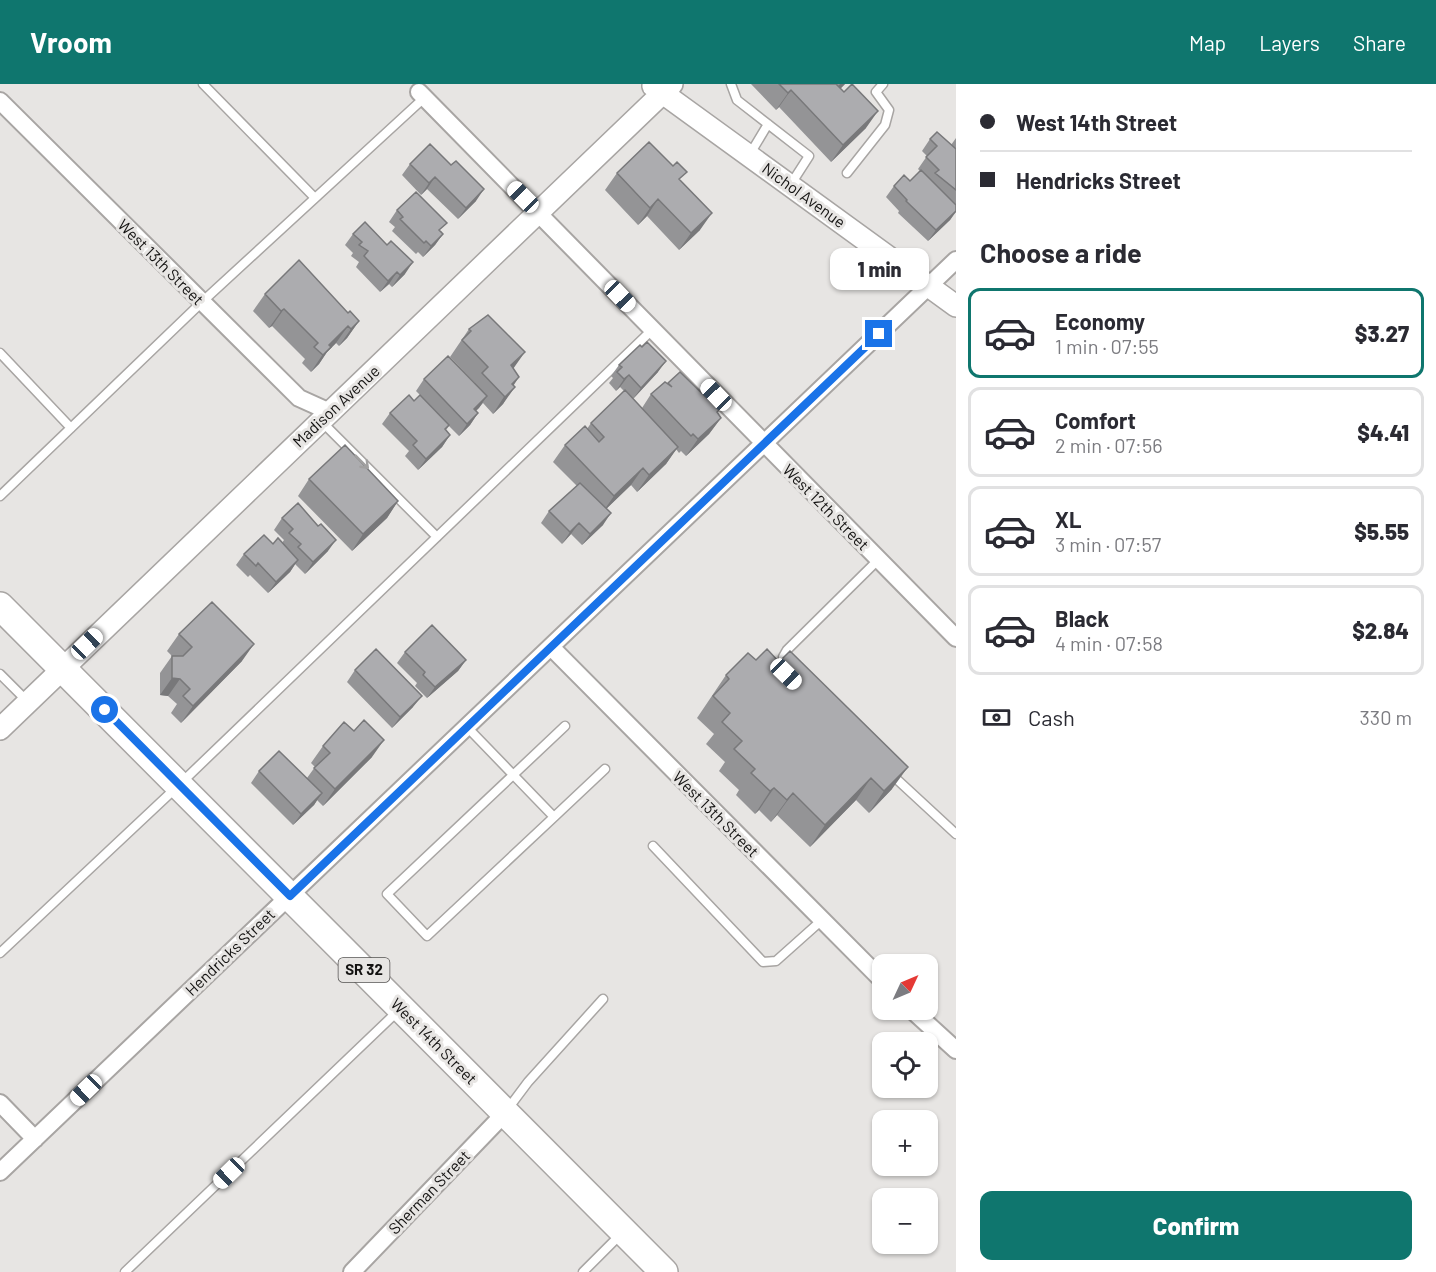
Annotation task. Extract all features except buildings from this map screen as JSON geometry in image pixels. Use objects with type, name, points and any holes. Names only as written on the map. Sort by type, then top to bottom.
[{"type":"main road","name":"West 14th Street","points":[[0,606],[664,1272]]},
{"type":"street","name":"Nichol Avenue","points":[[662,87],[749,155],[956,306]]},
{"type":"street","name":"Madison Avenue","points":[[0,729],[540,213],[662,87]]},
{"type":"street","name":"West 12th Street","points":[[422,95],[956,638]]},
{"type":"street","name":"West 13th Street","points":[[0,101],[299,398],[325,416]]},
{"type":"street","name":"Hendricks Street","points":[[0,1172],[956,260]]},
{"type":"street","name":"West 13th Street","points":[[551,647],[872,970]]},
{"type":"street","points":[[923,1020],[956,1050]]},
{"type":"street","points":[[0,1103],[35,1138]]},
{"type":"street","name":"Sherman Street","points":[[352,1272],[506,1113]]},
{"type":"lane","points":[[203,84],[315,198]]},
{"type":"lane","points":[[731,84],[737,100],[808,156],[790,185]]},
{"type":"lane","points":[[848,173],[885,125],[889,110],[876,92],[883,84]]},
{"type":"lane","points":[[0,496],[422,95]]},
{"type":"lane","points":[[749,155],[768,124]]},
{"type":"lane","points":[[0,953],[179,785],[652,330]]},
{"type":"lane","points":[[0,353],[71,428]]},
{"type":"lane","points":[[325,416],[437,537]]},
{"type":"lane","points":[[786,674],[783,657],[787,650],[878,560]]},
{"type":"lane","points":[[0,674],[28,701]]},
{"type":"lane","points":[[565,726],[387,894],[426,936],[605,769]]},
{"type":"lane","points":[[467,727],[554,817]]},
{"type":"lane","points":[[883,766],[956,834]]},
{"type":"lane","points":[[652,846],[763,962],[776,961],[822,920]]},
{"type":"lane","points":[[506,1113],[528,1082],[603,999]]},
{"type":"lane","points":[[125,1272],[402,1008]]},
{"type":"lane","points":[[583,1272],[624,1231]]},
{"type":"route","points":[[105,710],[290,896],[879,334]]}]
